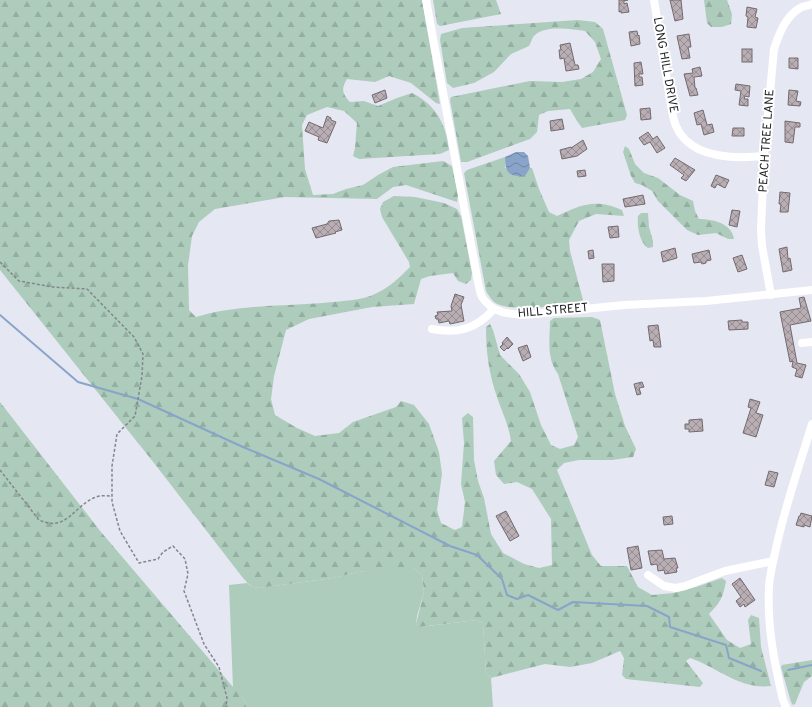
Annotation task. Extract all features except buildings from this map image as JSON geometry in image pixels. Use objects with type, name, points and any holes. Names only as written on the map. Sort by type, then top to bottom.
[{"type":"street","points":[[426,0],[478,282],[482,297],[494,309],[485,319],[464,330],[453,332],[432,329]]},
{"type":"street","name":"LONG HILL DRIVE","points":[[654,0],[672,111],[676,126],[686,140],[699,150],[715,155],[764,156]]},
{"type":"street","name":"PEACH TREE LANE","points":[[772,295],[762,246],[761,230],[764,156],[774,49],[779,34],[787,19],[800,8],[812,4]]},
{"type":"street","name":"HILL STREET","points":[[494,309],[509,314],[525,315],[591,308],[772,295],[812,290]]},
{"type":"street","points":[[802,343],[812,342]]},
{"type":"street","points":[[786,707],[775,668],[770,636],[769,586],[782,522],[812,424]]},
{"type":"street","points":[[648,575],[664,586],[676,588],[725,571],[773,561]]},
{"type":"path","points":[[0,262],[19,281],[87,289],[134,337],[143,354],[142,376],[135,416],[117,434],[112,466],[112,502],[120,531],[139,563],[158,559],[163,552],[173,546],[186,560],[188,574],[184,591],[204,644],[219,667],[227,698],[226,707]]},
{"type":"path","points":[[0,470],[39,520],[47,524],[60,524],[97,496],[112,496]]},
{"type":"green space","points":[[0,0],[422,0],[440,104],[436,103],[411,83],[389,76],[375,82],[347,79],[343,91],[350,102],[364,101],[378,106],[412,93],[427,103],[438,116],[448,141],[449,150],[440,154],[359,159],[353,156],[357,123],[344,111],[327,107],[307,115],[302,125],[305,169],[313,195],[333,194],[363,185],[393,167],[443,161],[452,166],[458,195],[457,202],[406,185],[393,187],[377,199],[285,197],[215,209],[199,222],[192,236],[188,265],[189,310],[196,317],[243,308],[323,303],[371,296],[391,285],[410,267],[409,262],[382,217],[380,209],[383,202],[394,196],[415,197],[444,203],[457,209],[461,216],[472,273],[471,280],[466,284],[458,281],[453,273],[430,276],[421,279],[414,304],[372,307],[309,319],[286,330],[274,376],[271,399],[275,415],[297,428],[315,436],[339,433],[353,422],[396,407],[401,401],[414,405],[429,424],[439,452],[442,474],[437,510],[441,523],[455,530],[462,527],[465,502],[461,484],[464,443],[462,418],[468,413],[473,417],[474,460],[478,481],[484,498],[491,534],[503,553],[524,564],[539,568],[552,565],[551,519],[532,489],[517,482],[504,484],[496,475],[494,461],[511,441],[490,373],[487,355],[486,327],[490,324],[500,355],[519,374],[530,392],[541,425],[551,445],[560,449],[574,445],[578,437],[558,374],[554,368],[550,355],[550,321],[554,318],[592,317],[600,320],[615,394],[625,426],[636,449],[633,457],[612,460],[579,460],[564,463],[557,470],[592,555],[601,566],[627,566],[638,587],[652,595],[674,593],[722,578],[726,581],[722,595],[719,603],[709,614],[727,640],[740,648],[751,644],[748,620],[751,615],[759,618],[761,647],[771,686],[749,685],[690,658],[686,661],[703,683],[700,687],[626,679],[622,675],[624,658],[620,651],[592,663],[570,667],[545,664],[491,678],[486,674],[483,623],[477,620],[419,627],[416,624],[424,592],[422,575],[414,568],[358,572],[333,578],[259,588],[252,587],[243,578],[154,463],[0,270]]},
{"type":"green space","points":[[433,0],[496,0],[501,14],[440,26],[437,24]]},
{"type":"green space","points":[[704,0],[727,0],[732,14],[731,24],[722,27],[711,27],[707,23]]},
{"type":"green space","points":[[578,20],[595,22],[603,29],[627,115],[625,120],[582,128],[570,109],[548,111],[539,115],[537,132],[530,139],[467,162],[461,162],[450,100],[451,97],[530,81],[562,82],[581,79],[593,72],[601,59],[595,42],[585,31],[559,28],[545,30],[534,36],[529,46],[511,54],[494,72],[474,83],[453,88],[447,83],[440,40],[441,34],[462,28]]},
{"type":"green space","points":[[625,146],[629,149],[635,164],[644,173],[658,178],[680,195],[693,201],[695,211],[699,219],[721,223],[730,229],[734,239],[728,239],[716,233],[698,235],[687,230],[658,201],[652,191],[635,183],[631,176],[623,152]]},
{"type":"green space","points":[[505,157],[505,168],[524,176],[530,168],[532,168],[549,212],[557,216],[588,204],[604,204],[622,210],[624,216],[596,214],[579,221],[569,240],[570,251],[583,300],[578,303],[534,308],[510,307],[500,305],[493,301],[486,291],[464,173],[467,170]]},
{"type":"green space","points":[[641,213],[648,213],[653,247],[648,248],[642,242],[638,228],[638,216]]},
{"type":"green space","points":[[0,402],[101,532],[245,701],[246,707],[0,707]]},
{"type":"green space","points":[[396,568],[414,568],[422,575],[424,592],[416,624],[420,627],[477,620],[483,623],[486,674],[491,678],[493,707],[246,707],[245,701],[233,688],[229,585],[247,583],[252,587],[259,588],[333,578],[358,572]]},
{"type":"green space","points":[[812,660],[812,676],[804,682],[795,704],[793,705],[781,667],[782,665]]},
{"type":"water","points":[[516,152],[524,152],[528,156],[530,168],[525,176],[515,176],[507,170],[505,157]]},
{"type":"waterway","points":[[0,315],[78,382],[138,399],[243,447],[319,479],[450,546],[477,555],[502,579],[507,595],[517,599],[528,595],[558,610],[573,602],[647,606],[669,617],[670,627],[726,645],[729,658],[761,671]]},
{"type":"waterway","points":[[788,670],[812,665]]}]
